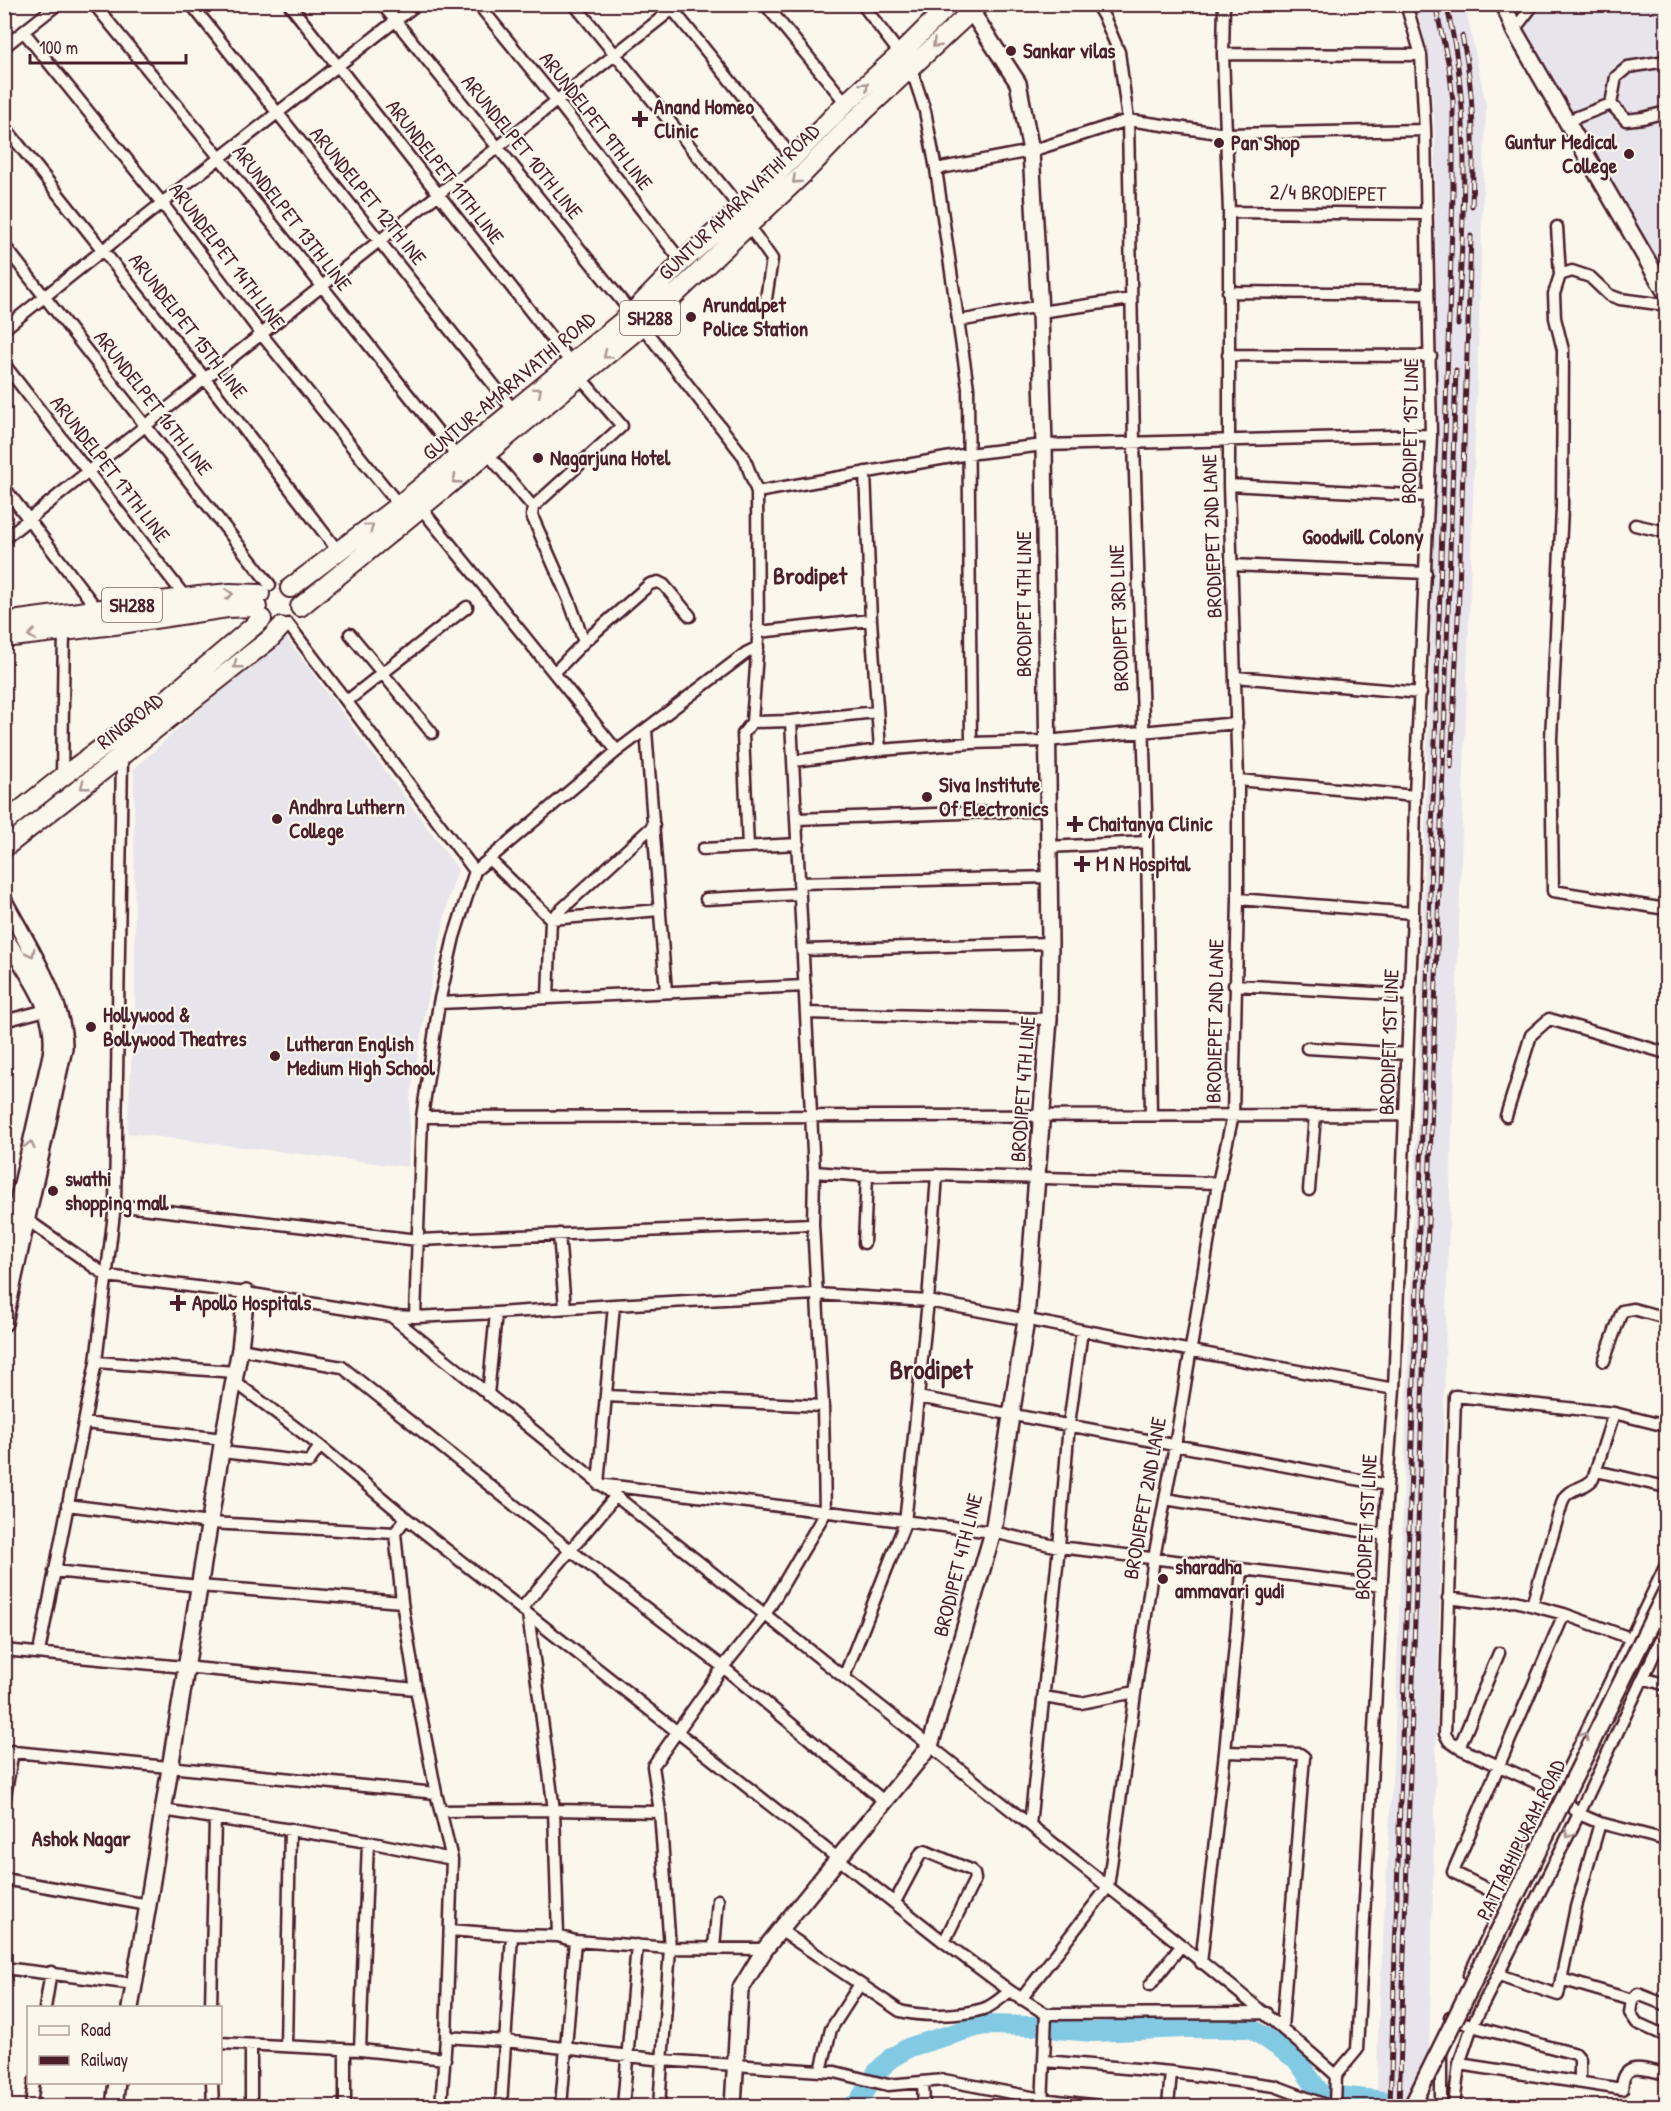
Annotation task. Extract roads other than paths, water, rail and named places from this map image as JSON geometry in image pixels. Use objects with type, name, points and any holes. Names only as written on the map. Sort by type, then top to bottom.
[{"type":"main road","name":"SH288","points":[[636,320],[682,262],[744,217],[793,158],[846,103],[906,61],[950,4]]},
{"type":"main road","name":"GUNTUR AMARAVATHI ROAD","points":[[300,607],[488,454],[520,417],[636,320],[744,217],[803,174],[856,119],[906,61],[975,8]]},
{"type":"main road","name":"GUNTUR-AMARAVATHI ROAD","points":[[290,588],[458,458],[520,417]]},
{"type":"main road","name":"SH288","points":[[4,622],[64,623],[227,608],[262,601],[284,585],[290,588]]},
{"type":"main road","points":[[290,588],[299,599],[300,607]]},
{"type":"main road","name":"SH288","points":[[4,638],[64,623],[97,609],[230,593],[262,601]]},
{"type":"main road","name":"SH288","points":[[262,601],[274,627],[285,626],[294,620],[300,607]]},
{"type":"main road","name":"RINGROAD","points":[[4,823],[167,699],[262,601]]},
{"type":"main road","name":"RINGROAD","points":[[4,848],[285,626]]},
{"type":"street","points":[[4,47],[58,4]]},
{"type":"street","name":"ARUNDELPET 13TH LINE","points":[[94,4],[220,158],[458,458]]},
{"type":"street","name":"ARUNDELPET 12TH INE","points":[[191,4],[520,417]]},
{"type":"street","name":"ARUNDELPET 11TH LINE","points":[[289,4],[575,370],[622,426],[533,507]]},
{"type":"street","name":"ARUNDELPET 10TH LINE","points":[[382,4],[744,458],[757,492]]},
{"type":"street","points":[[4,329],[417,4]]},
{"type":"street","name":"ARUNDELPET 9TH LINE","points":[[478,4],[557,100],[682,262]]},
{"type":"street","points":[[574,4],[744,217],[772,259],[766,299]]},
{"type":"street","points":[[765,4],[846,103]]},
{"type":"street","points":[[862,4],[906,61],[925,111],[959,321],[968,388],[971,743]]},
{"type":"street","name":"BRODIPET 3RD LINE","points":[[1096,4],[1119,52],[1128,120],[1134,443],[1147,842],[1151,1115]]},
{"type":"street","name":"BRODIEPET 2ND LANE","points":[[1021,1999],[1108,1887],[1154,1558],[1175,1446],[1218,1183],[1233,1114],[1238,780],[1229,485],[1229,212],[1223,54],[1224,4]]},
{"type":"street","name":"BRODIPET 1ST LINE","points":[[1336,2075],[1357,2050],[1394,1389],[1406,1115],[1415,796],[1429,496],[1431,356],[1425,130],[1421,55],[1406,4]]},
{"type":"street","points":[[1503,4],[1514,30],[1666,293]]},
{"type":"street","points":[[1514,30],[1533,4]]},
{"type":"street","points":[[4,539],[674,6],[793,158]]},
{"type":"street","name":"BRODIPET 4TH LINE","points":[[734,2106],[740,1990],[765,1949],[930,1746],[993,1532],[1026,1320],[1049,1019],[1044,445],[1040,309],[1031,151],[1018,83],[975,8]]},
{"type":"street","name":"ARUNDELPET 14TH LINE","points":[[24,32],[162,203],[262,335],[399,505]]},
{"type":"street","points":[[1223,54],[1421,55]]},
{"type":"street","points":[[1611,104],[1616,77],[1628,67],[1666,61]]},
{"type":"street","points":[[1567,121],[1611,104]]},
{"type":"street","points":[[1611,104],[1626,120],[1666,112]]},
{"type":"street","points":[[936,169],[1031,151],[1128,120],[1226,134],[1425,130]]},
{"type":"street","name":"ARUNDELPET 15TH LINE","points":[[4,126],[206,380],[338,551]]},
{"type":"street","name":"2/4 BRODIEPET","points":[[1229,212],[1427,214]]},
{"type":"street","points":[[1557,227],[1560,275],[1554,294],[1563,361],[1562,508],[1551,738],[1553,891],[1666,909]]},
{"type":"street","name":"ARUNDELPET 16TH LINE","points":[[4,245],[145,426],[262,601]]},
{"type":"street","points":[[1560,275],[1572,271],[1590,277],[1609,295],[1620,300],[1666,305]]},
{"type":"street","points":[[1228,292],[1428,294]]},
{"type":"street","points":[[959,321],[1131,299]]},
{"type":"street","points":[[1228,355],[1431,356]]},
{"type":"street","name":"ARUNDELPET 17TH LINE","points":[[4,364],[186,598]]},
{"type":"street","points":[[748,847],[743,734],[752,722],[758,646],[757,492],[968,454],[1044,445],[1431,435]]},
{"type":"street","points":[[488,454],[533,507],[532,516],[569,600],[584,642]]},
{"type":"street","points":[[866,472],[871,620],[880,750]]},
{"type":"street","points":[[1229,485],[1429,496]]},
{"type":"street","points":[[4,488],[97,609]]},
{"type":"street","points":[[421,508],[617,751]]},
{"type":"street","points":[[1635,525],[1666,532]]},
{"type":"street","points":[[1232,565],[1426,573]]},
{"type":"street","points":[[554,673],[584,642],[651,584],[658,582],[664,585],[690,616]]},
{"type":"street","points":[[347,701],[467,607]]},
{"type":"street","points":[[758,632],[871,620]]},
{"type":"street","points":[[62,777],[64,623]]},
{"type":"street","points":[[285,626],[347,701],[475,871]]},
{"type":"street","points":[[350,634],[432,733]]},
{"type":"street","points":[[415,1317],[422,1117],[439,1003],[454,937],[475,871],[617,751],[758,646]]},
{"type":"street","points":[[1235,676],[1420,693]]},
{"type":"street","points":[[752,722],[791,721],[876,712]]},
{"type":"street","points":[[659,2106],[670,1948],[660,1812],[653,1766],[723,1667],[765,1615],[825,1512],[823,1406],[813,1224],[814,1172],[791,721]]},
{"type":"street","points":[[794,760],[880,750],[971,743],[1046,741],[1237,723]]},
{"type":"street","points":[[646,730],[666,992]]},
{"type":"street","points":[[39,1652],[96,1362],[115,1205],[122,756]]},
{"type":"street","points":[[1238,780],[1415,796]]},
{"type":"street","points":[[797,819],[1048,810]]},
{"type":"street","points":[[548,997],[551,919],[654,825]]},
{"type":"street","points":[[1048,847],[1147,842]]},
{"type":"street","points":[[703,849],[798,844]]},
{"type":"street","points":[[489,859],[551,919],[660,910]]},
{"type":"street","points":[[706,899],[799,888],[1049,877]]},
{"type":"street","points":[[1238,899],[1413,913]]},
{"type":"street","points":[[4,901],[56,1002],[64,1033],[64,1048],[15,1216],[4,1323]]},
{"type":"street","points":[[4,936],[39,993],[51,1023],[53,1043],[4,1264]]},
{"type":"street","points":[[803,950],[1050,943]]},
{"type":"street","points":[[1234,985],[1410,995]]},
{"type":"street","points":[[439,1003],[805,986]]},
{"type":"street","points":[[4,1021],[46,1010]]},
{"type":"street","points":[[806,1013],[1049,1019]]},
{"type":"street","points":[[1506,1116],[1531,1035],[1549,1019],[1666,1053]]},
{"type":"street","points":[[1307,1048],[1407,1054]]},
{"type":"street","points":[[1310,1190],[1315,1115]]},
{"type":"street","points":[[422,1117],[1406,1115]]},
{"type":"street","points":[[814,1172],[867,1176],[1038,1177],[1218,1183]]},
{"type":"street","points":[[844,1677],[904,1523],[928,1301],[937,1175]]},
{"type":"street","points":[[864,1243],[867,1176]]},
{"type":"street","points":[[115,1205],[417,1240],[813,1224]]},
{"type":"street","points":[[15,1216],[107,1276],[246,1293],[391,1316],[496,1313],[816,1293],[928,1301],[1394,1389]]},
{"type":"street","points":[[559,1234],[565,1308]]},
{"type":"street","points":[[130,2006],[222,1445],[240,1349],[246,1293]]},
{"type":"street","points":[[598,1484],[614,1305]]},
{"type":"street","points":[[1604,1361],[1622,1311],[1634,1308],[1666,1318]]},
{"type":"street","points":[[488,1395],[496,1313]]},
{"type":"street","points":[[391,1316],[598,1484],[1266,2013],[1336,2075],[1336,2088],[1333,2105],[1275,2086],[1171,2072],[1045,2061]]},
{"type":"street","points":[[1030,1825],[1059,1547],[1069,1424],[1082,1331]]},
{"type":"street","points":[[240,1349],[342,1367],[570,1550],[723,1667],[885,1802]]},
{"type":"street","points":[[96,1362],[235,1377],[406,1518],[944,1942],[1021,1999],[1046,2014],[1266,2013]]},
{"type":"street","points":[[606,1396],[823,1406]]},
{"type":"street","points":[[1666,1426],[1614,1413],[1455,1396],[1445,1734],[1449,1741],[1459,1748],[1557,1792],[1579,1814],[1600,1823],[1666,1840]]},
{"type":"street","points":[[918,1397],[1387,1485]]},
{"type":"street","points":[[1532,1605],[1566,1494],[1588,1485],[1593,1479],[1614,1413]]},
{"type":"street","points":[[85,1423],[222,1445],[309,1462],[320,1446]]},
{"type":"street","points":[[1596,1471],[1666,1487]]},
{"type":"street","points":[[598,1484],[904,1523],[993,1532],[1059,1547],[1382,1586]]},
{"type":"street","points":[[558,1936],[554,1810],[525,1611],[570,1550],[615,1497]]},
{"type":"street","points":[[1165,1499],[1385,1535]]},
{"type":"street","points":[[67,1505],[210,1522],[395,1533]]},
{"type":"street","points":[[406,1518],[395,1533],[402,1602],[436,1793],[452,1859],[446,2037],[441,2106]]},
{"type":"street","points":[[1442,2106],[1441,2035],[1666,1564]]},
{"type":"street","points":[[1201,1963],[1226,1752],[1242,1570]]},
{"type":"street","points":[[54,1571],[199,1586],[402,1602]]},
{"type":"street","name":"PATTABHIPURAM ROAD","points":[[1412,2106],[1666,1592]]},
{"type":"street","points":[[1448,1599],[1486,1603],[1515,1601],[1564,1614],[1630,1638]]},
{"type":"street","name":"PATTABHIPURAM ROAD","points":[[1420,2106],[1666,1607]]},
{"type":"street","points":[[1505,1898],[1453,1872],[1564,1614]]},
{"type":"street","points":[[1454,2106],[1459,2064],[1472,2026],[1579,1814],[1666,1631]]},
{"type":"street","points":[[4,1650],[416,1689]]},
{"type":"street","points":[[1459,1748],[1499,1653]]},
{"type":"street","points":[[1643,1678],[1666,1685]]},
{"type":"street","points":[[1043,1697],[1081,1703],[1135,1692]]},
{"type":"street","points":[[4,1802],[9,1751],[436,1793]]},
{"type":"street","points":[[1226,1752],[1300,1754],[1304,1757],[1282,2028]]},
{"type":"street","points":[[163,1810],[368,1842],[452,1859]]},
{"type":"street","points":[[441,1811],[660,1812]]},
{"type":"street","points":[[211,2006],[215,1818]]},
{"type":"street","points":[[1499,1975],[1558,1995],[1576,1907],[1600,1823]]},
{"type":"street","points":[[286,2046],[290,1829]]},
{"type":"street","points":[[360,2050],[368,1842]]},
{"type":"street","points":[[895,1902],[921,1853],[925,1851],[971,1870],[975,1879],[944,1942]]},
{"type":"street","points":[[4,1879],[148,1905]]},
{"type":"street","points":[[714,1948],[718,1900]]},
{"type":"street","points":[[450,1930],[558,1936],[574,1941],[670,1948],[765,1949]]},
{"type":"street","points":[[780,1930],[900,2011],[921,2014],[961,2013],[985,2009],[1010,1991]]},
{"type":"street","points":[[501,2106],[512,1935]]},
{"type":"street","points":[[561,2106],[574,1941]]},
{"type":"street","points":[[623,2106],[638,1945]]},
{"type":"street","points":[[1150,1985],[1181,1946]]},
{"type":"street","points":[[4,1968],[135,1984]]},
{"type":"street","points":[[45,2006],[51,1972]]},
{"type":"street","points":[[1561,1979],[1632,2000]]},
{"type":"street","points":[[821,2071],[831,2029],[860,1984]]},
{"type":"street","points":[[1666,2005],[1642,1995],[1635,1995],[1630,2013],[1637,2023],[1666,2036]]},
{"type":"street","points":[[1042,2103],[1046,2014]]},
{"type":"street","points":[[1449,2017],[1472,2026],[1576,2054],[1580,2059],[1580,2082]]},
{"type":"street","points":[[446,2037],[506,2041],[662,2060],[835,2072],[888,2085],[944,2080],[1042,2103],[1099,2106]]},
{"type":"street","points":[[222,2043],[360,2050],[445,2059]]},
{"type":"street","points":[[251,2045],[251,2106]]},
{"type":"street","points":[[345,2050],[345,2106]]},
{"type":"street","points":[[1459,2064],[1622,2089],[1622,2077],[1628,2070],[1636,2068],[1666,2074]]},
{"type":"street","points":[[1168,2106],[1171,2072]]},
{"type":"street","points":[[923,2082],[924,2106]]},
{"type":"street","points":[[31,2106],[34,2084]]},
{"type":"street","points":[[114,2106],[117,2084]]},
{"type":"street","points":[[212,2084],[213,2106]]},
{"type":"waterway","points":[[876,2073],[891,2058],[910,2047],[949,2035],[984,2025],[1033,2026]]},
{"type":"waterway","points":[[1057,2029],[1093,2032],[1251,2028],[1296,2059],[1321,2094],[1384,2101]]},
{"type":"waterway","points":[[852,2106],[858,2103],[867,2088]]},
{"type":"railway","points":[[1390,2106],[1453,195],[1453,101],[1449,66],[1435,4]]},
{"type":"railway","points":[[1446,4],[1460,83],[1463,123],[1464,204],[1458,325]]},
{"type":"railway","points":[[1462,36],[1471,99],[1472,206]]},
{"type":"railway","points":[[1451,767],[1471,236]]},
{"type":"railway","points":[[1399,2106],[1456,370]]},
{"type":"place","name":"Sankar vilas","points":[[1011,51]]},
{"type":"place","name":"Anand Homeo Clinic","points":[[640,119]]},
{"type":"place","name":"Pan Shop","points":[[1219,143]]},
{"type":"place","name":"Guntur Medical College","points":[[1629,154]]},
{"type":"place","name":"Arundalpet Police Station","points":[[691,317]]},
{"type":"place","name":"Nagarjuna Hotel","points":[[538,458]]},
{"type":"place","name":"Siva Institute Of Electronics","points":[[927,797]]},
{"type":"place","name":"Andhra Luthern College","points":[[277,819]]},
{"type":"place","name":"Chaitanya Clinic","points":[[1075,824]]},
{"type":"place","name":"M N Hospital","points":[[1082,864]]},
{"type":"place","name":"Hollywood & Bollywood Theatres","points":[[91,1027]]},
{"type":"place","name":"Lutheran English Medium High School","points":[[275,1056]]},
{"type":"place","name":"swathi shopping mall","points":[[53,1191]]},
{"type":"place","name":"Apollo Hospitals","points":[[178,1303]]},
{"type":"place","name":"sharadha ammavari gudi","points":[[1163,1579]]},
{"type":"district","name":"Goodwill Colony","points":[[1363,536]]},
{"type":"district","name":"Brodipet","points":[[810,576]]},
{"type":"district","name":"Brodipet","points":[[931,1370]]},
{"type":"district","name":"Ashok Nagar","points":[[81,1838]]}]
